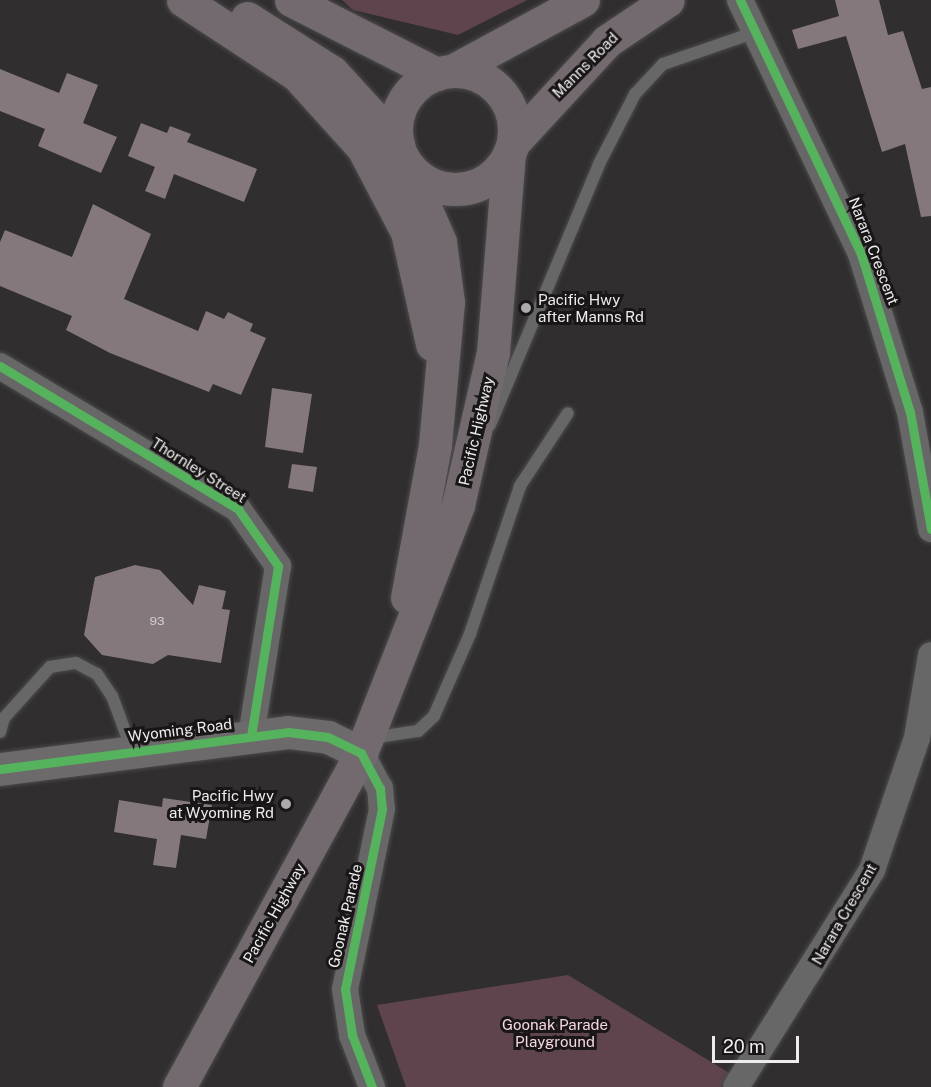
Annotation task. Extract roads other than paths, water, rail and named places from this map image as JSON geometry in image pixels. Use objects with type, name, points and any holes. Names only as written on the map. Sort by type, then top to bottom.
[{"type":"main road","points":[[183,0],[297,75],[363,148],[413,252],[431,335],[438,418]]},
{"type":"main road","name":"Pacific Highway","points":[[199,0],[254,21],[310,53],[368,106],[402,154],[425,198],[445,265],[447,330],[438,418],[413,568],[384,695]]},
{"type":"main road","points":[[291,0],[445,72],[479,76],[500,92],[513,116],[511,148],[492,176],[460,188],[427,182],[402,154],[403,101],[445,72],[583,0]]},
{"type":"main road","name":"Manns Road","points":[[511,148],[607,41],[668,0]]},
{"type":"main road","name":"Pacific Highway","points":[[178,1087],[364,746],[471,464],[498,317],[511,148]]},
{"type":"street","name":"Narara Crescent","points":[[740,0],[861,254],[910,412],[931,529]]},
{"type":"street","name":"Thornley Street","points":[[0,366],[238,509],[278,566],[251,736]]},
{"type":"street","name":"Narara Crescent","points":[[736,1087],[872,870],[917,738],[931,655]]},
{"type":"street","name":"Wyoming Road","points":[[0,769],[251,736],[315,733],[364,746]]},
{"type":"street","name":"Goonak Parade","points":[[364,746],[378,782],[382,809],[345,989],[352,1035],[372,1087]]},
{"type":"lane","points":[[471,464],[629,102],[663,64],[756,33]]},
{"type":"lane","points":[[364,746],[418,731],[434,716],[474,624],[520,486],[568,413]]},
{"type":"lane","points":[[0,732],[4,718],[50,667],[76,663],[97,674],[112,696],[133,751]]},
{"type":"place","name":"Pacific Hwy after Manns Rd","points":[[526,308]]},
{"type":"place","name":"Pacific Hwy at Wyoming Rd","points":[[286,804]]},
{"type":"park label","name":"Goonak Parade Playground","points":[[555,1032]]}]
